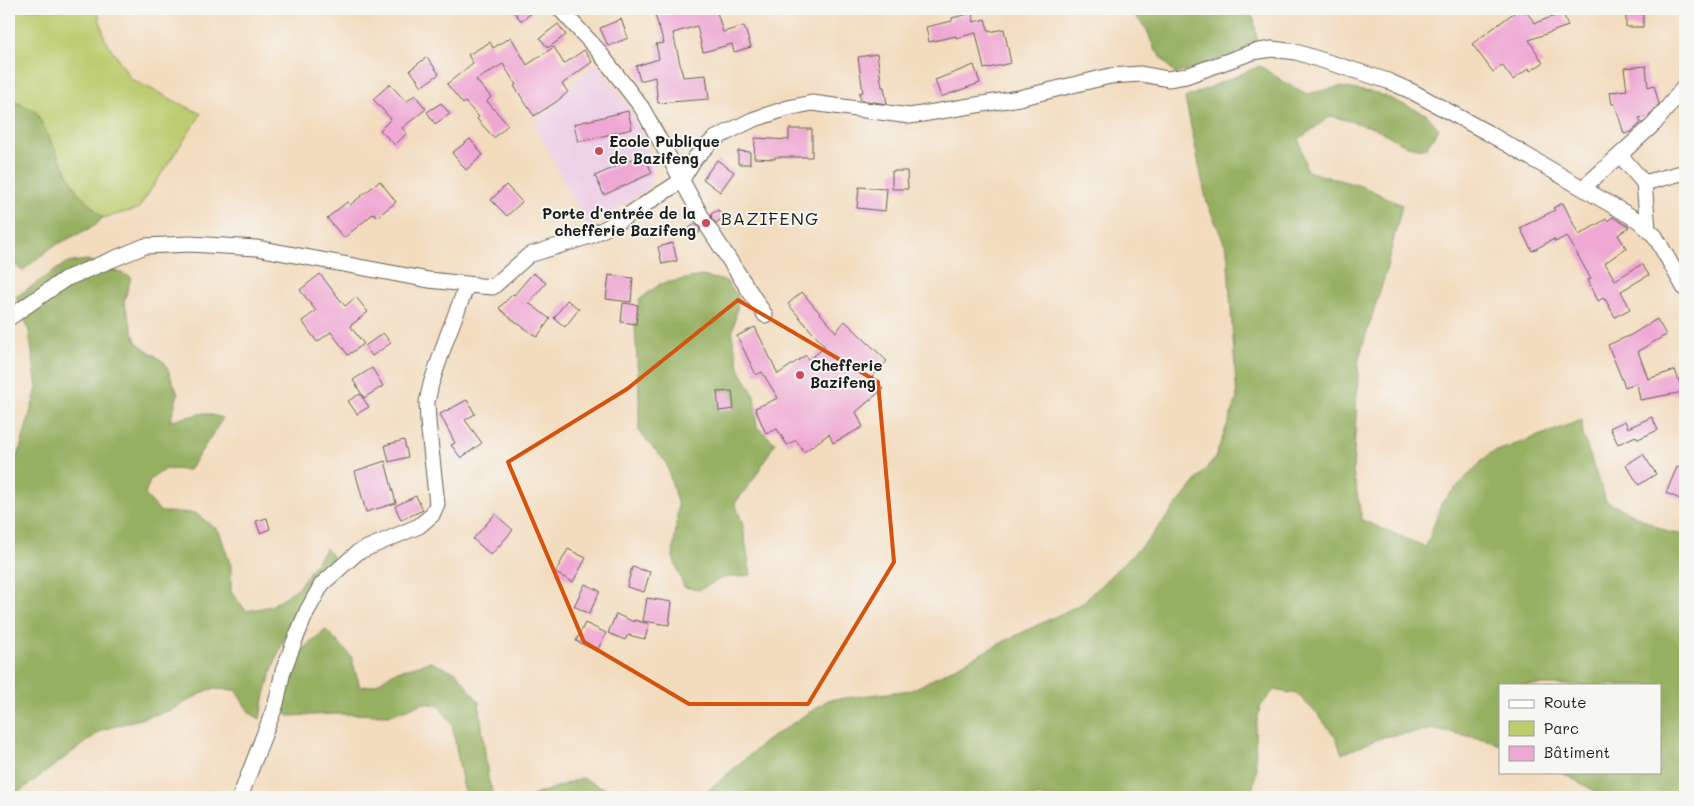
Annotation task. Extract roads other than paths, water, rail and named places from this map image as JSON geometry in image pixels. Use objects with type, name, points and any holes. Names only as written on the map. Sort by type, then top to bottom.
[{"type":"street","points":[[560,9],[596,48],[642,108],[681,181],[765,315]]},
{"type":"street","points":[[240,797],[276,704],[283,671],[294,640],[307,610],[322,584],[358,552],[419,526],[432,515],[437,504],[427,402],[447,337],[467,285],[493,287],[529,255],[590,236],[616,222],[681,181],[695,158],[714,139],[752,120],[788,108],[812,103],[910,116],[1020,98],[1110,76],[1141,74],[1168,79],[1186,76],[1253,52],[1272,49],[1296,52],[1388,81],[1413,92],[1583,188],[1639,222],[1655,236],[1685,289]]},
{"type":"street","points":[[1583,188],[1654,124],[1685,86]]},
{"type":"street","points":[[1620,155],[1644,183],[1648,229]]},
{"type":"street","points":[[1644,183],[1685,172]]},
{"type":"street","points":[[9,318],[65,279],[145,246],[190,244],[257,248],[429,280],[493,287]]},
{"type":"place","name":"Ecole Publique de Bazifeng","points":[[599,151]]},
{"type":"place","name":"Porte d'entrée de la chefferie Bazifeng","points":[[706,223]]},
{"type":"place","name":"Chefferie Bazifeng","points":[[800,375]]},
{"type":"district","name":"BAZIFENG","points":[[770,219]]}]
